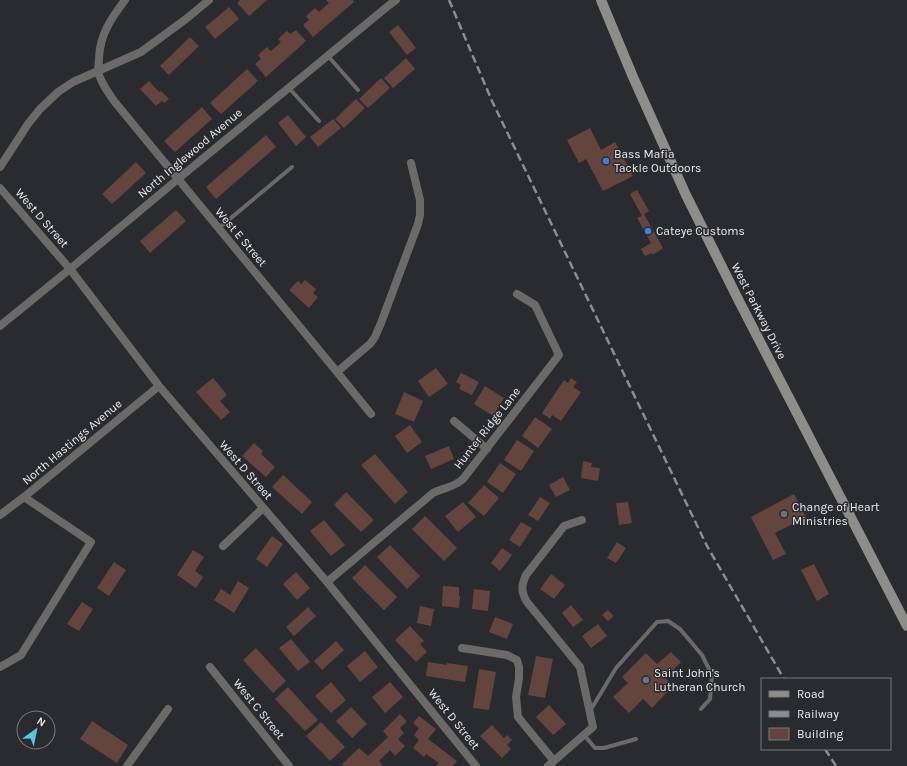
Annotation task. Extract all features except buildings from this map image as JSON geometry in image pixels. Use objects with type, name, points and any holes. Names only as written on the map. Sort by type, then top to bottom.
[{"type":"main road","name":"West Parkway Drive","points":[[601,0],[633,77],[686,195],[740,303],[907,626]]},
{"type":"street","points":[[98,70],[102,38],[108,24],[125,0]]},
{"type":"street","points":[[0,167],[28,124],[48,100],[67,85],[141,52],[209,0]]},
{"type":"street","name":"North Inglewood Avenue","points":[[0,326],[396,0]]},
{"type":"street","name":"West E Street","points":[[98,70],[104,85],[114,101],[371,414]]},
{"type":"street","points":[[337,372],[364,349],[375,337],[416,232],[420,216],[420,200],[411,163]]},
{"type":"street","name":"West D Street","points":[[0,188],[70,269],[159,386],[327,582],[476,766]]},
{"type":"street","name":"Hunter Ridge Lane","points":[[327,582],[432,493],[458,483],[463,479],[559,354],[535,305],[517,294]]},
{"type":"street","name":"North Hastings Avenue","points":[[0,515],[159,386]]},
{"type":"street","points":[[454,421],[486,449]]},
{"type":"street","points":[[0,667],[21,655],[91,542],[24,497]]},
{"type":"street","points":[[223,546],[263,508]]},
{"type":"street","points":[[462,648],[507,654],[517,660],[519,668],[516,697],[518,717],[551,763],[593,727],[580,667],[526,602],[523,596],[522,588],[522,583],[526,575],[564,526],[582,520]]},
{"type":"street","name":"West C Street","points":[[210,668],[290,766]]},
{"type":"street","points":[[127,766],[168,709]]},
{"type":"lane","points":[[328,55],[358,90]]},
{"type":"lane","points":[[289,87],[319,121]]},
{"type":"lane","points":[[219,228],[292,167]]},
{"type":"lane","points":[[589,711],[616,668],[657,622],[668,621],[680,629],[702,655],[712,675],[710,699],[701,709]]},
{"type":"lane","points":[[584,735],[594,748],[604,748],[636,739]]},
{"type":"railway","points":[[449,0],[492,101],[707,546],[783,678]]},
{"type":"railway","points":[[826,750],[836,766]]},
{"type":"place","name":"Bass Mafia Tackle Outdoors","points":[[606,161]]},
{"type":"place","name":"Cateye Customs","points":[[648,231]]},
{"type":"place","name":"Change of Heart Ministries","points":[[784,514]]},
{"type":"place","name":"Saint John's Lutheran Church","points":[[646,680]]}]
